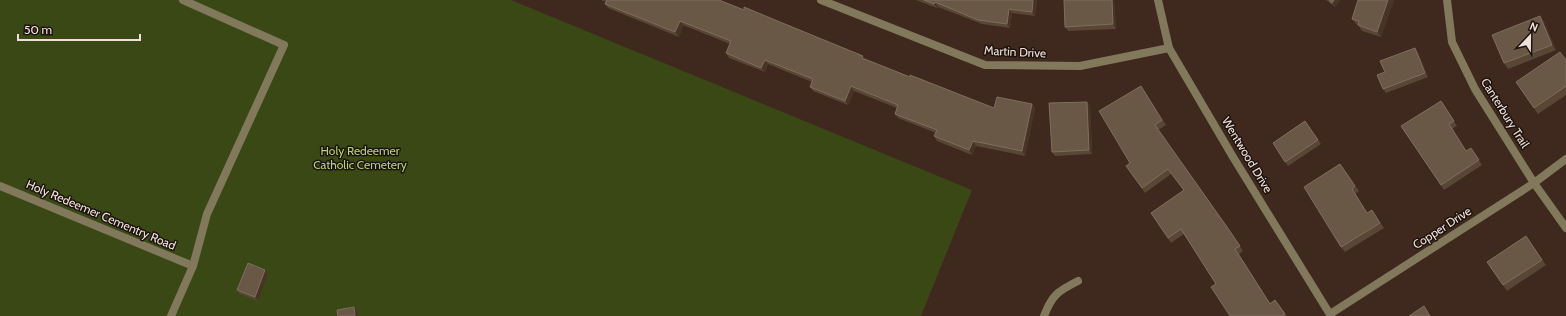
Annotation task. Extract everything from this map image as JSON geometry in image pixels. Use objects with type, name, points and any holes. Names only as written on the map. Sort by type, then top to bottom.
[{"type":"street","points":[[171,316],[193,266],[207,214],[284,45],[183,0]]},
{"type":"street","name":"Martin Drive","points":[[821,0],[985,65],[1080,66],[1169,48]]},
{"type":"street","name":"Wentwood Drive","points":[[1158,0],[1169,48],[1233,157],[1331,315]]},
{"type":"street","name":"Canterbury Trail","points":[[1447,0],[1452,42],[1475,89],[1534,183],[1566,228]]},
{"type":"street","name":"Copper Drive","points":[[1331,315],[1534,183],[1566,159]]},
{"type":"street","name":"Holy Redeemer Cementry Road","points":[[0,186],[193,266]]},
{"type":"street","points":[[1044,316],[1048,305],[1060,290],[1078,281]]},
{"type":"green space","name":"Holy Redeemer Catholic Cemetery","points":[[0,0],[511,0],[972,190],[921,316],[0,316]]},
{"type":"building","points":[[607,0],[719,0],[744,10],[744,7],[863,56],[862,58],[994,108],[997,97],[1032,104],[1022,151],[973,141],[969,150],[934,136],[937,130],[895,114],[898,105],[851,86],[845,101],[810,87],[813,79],[765,60],[761,68],[726,53],[731,41],[680,21],[675,32],[605,4]]},
{"type":"building","points":[[924,0],[1033,0],[1032,12],[1009,9],[1007,24],[978,20],[935,2],[934,4]]},
{"type":"building","points":[[1064,0],[1112,0],[1113,24],[1065,27]]},
{"type":"building","points":[[1358,0],[1388,0],[1377,32],[1358,25],[1359,21],[1352,19]]},
{"type":"building","points":[[1540,16],[1552,45],[1504,63],[1492,35]]},
{"type":"building","points":[[1415,48],[1425,73],[1383,89],[1377,75],[1385,72],[1380,61]]},
{"type":"building","points":[[1560,52],[1566,60],[1566,86],[1534,108],[1516,82]]},
{"type":"building","points":[[1141,86],[1162,120],[1155,125],[1240,246],[1235,249],[1270,304],[1275,300],[1285,314],[1283,316],[1230,316],[1211,287],[1216,284],[1181,229],[1168,238],[1151,213],[1184,190],[1168,169],[1142,188],[1126,166],[1130,163],[1099,111]]},
{"type":"building","points":[[1441,101],[1454,121],[1449,124],[1466,151],[1471,148],[1479,160],[1441,185],[1401,126]]},
{"type":"building","points":[[1087,102],[1089,150],[1052,152],[1049,103]]},
{"type":"building","points":[[1305,121],[1318,140],[1285,162],[1273,143]]},
{"type":"building","points":[[1340,164],[1355,186],[1352,189],[1367,213],[1372,210],[1380,223],[1341,247],[1304,187]]},
{"type":"building","points":[[1526,236],[1542,260],[1503,285],[1487,262]]},
{"type":"building","points":[[248,263],[265,270],[255,297],[237,290]]},
{"type":"building","points":[[1424,306],[1430,316],[1409,316]]},
{"type":"building","points":[[354,307],[355,316],[338,316],[337,310]]}]
